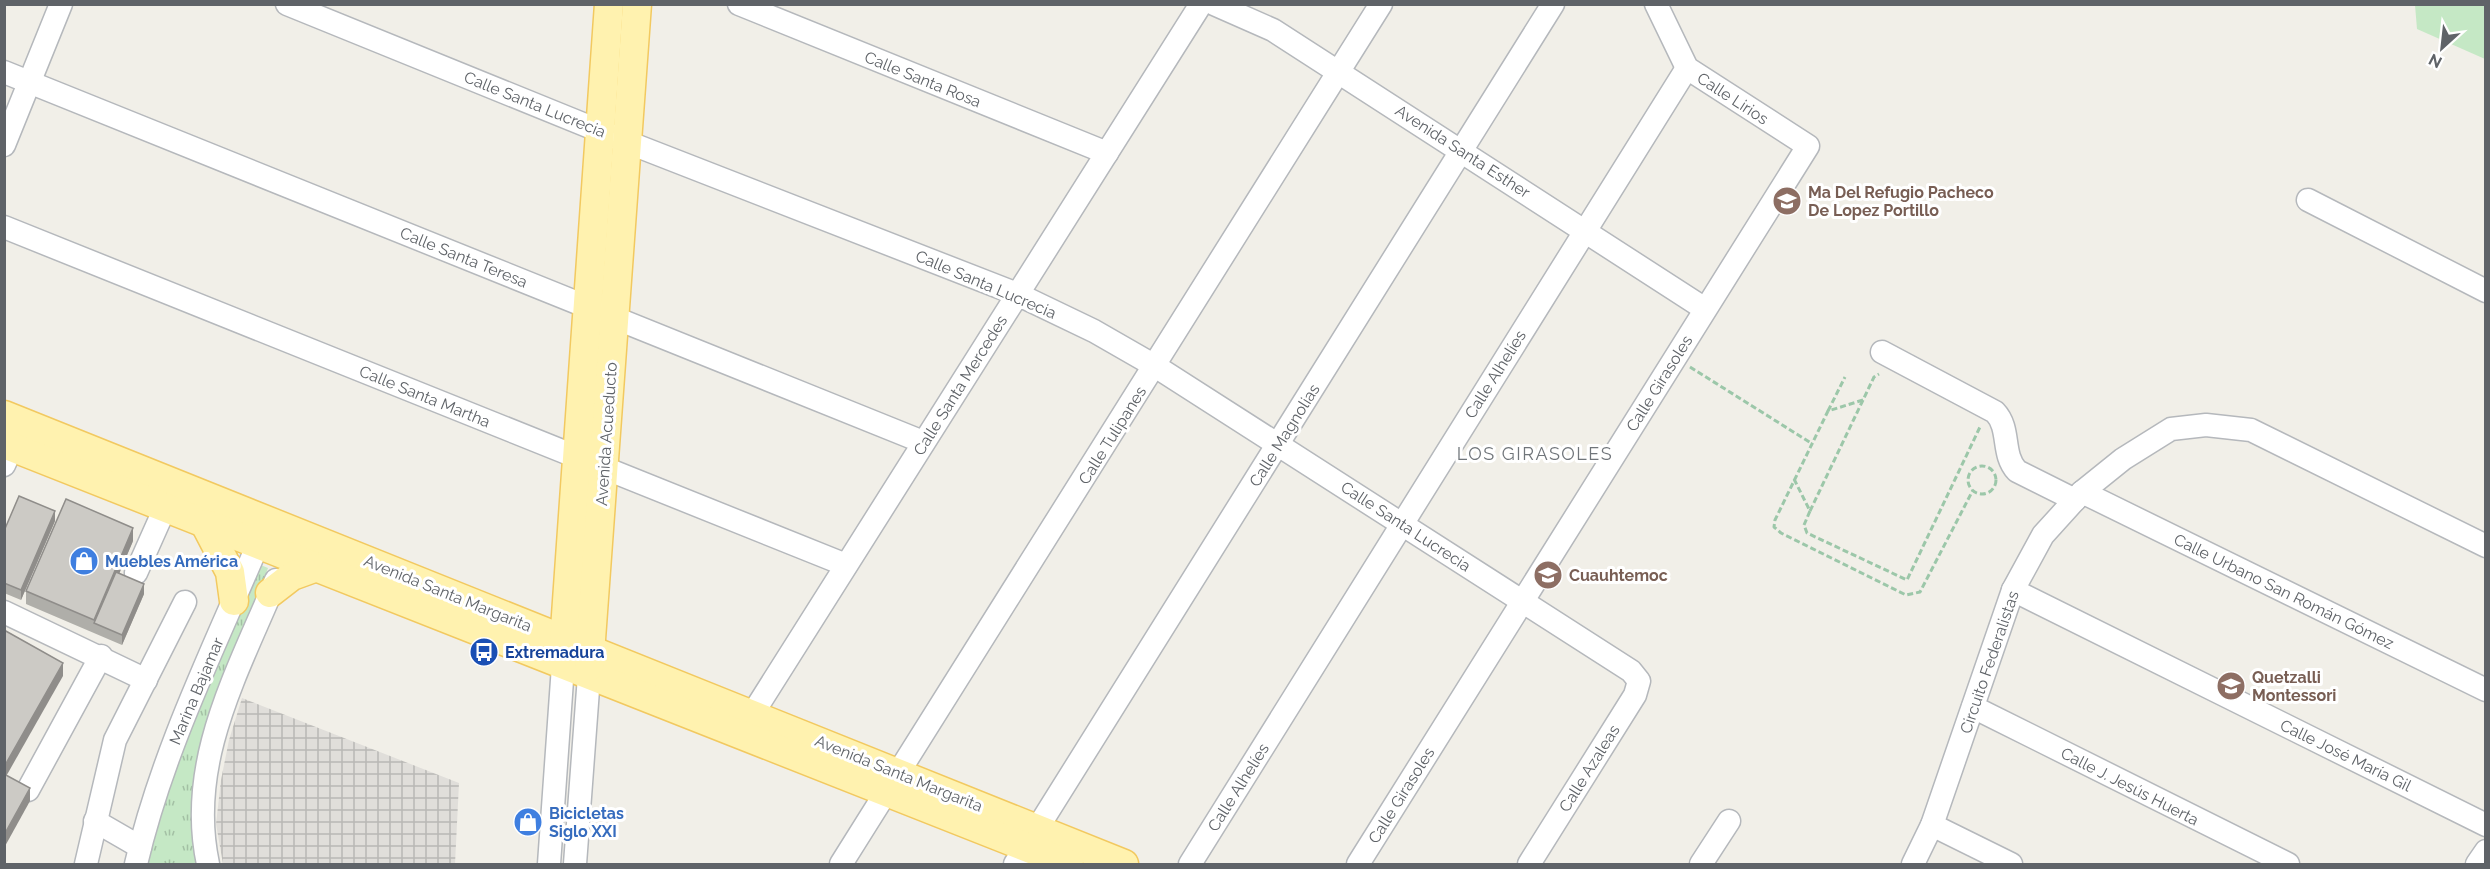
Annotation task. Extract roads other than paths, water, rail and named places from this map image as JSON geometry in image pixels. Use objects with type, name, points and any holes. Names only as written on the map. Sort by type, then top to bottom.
[{"type":"main road","name":"Avenida Acueducto","points":[[577,658],[577,458],[609,4]]},
{"type":"main road","name":"Avenida Acueducto","points":[[577,658],[604,468],[637,4]]},
{"type":"main road","name":"Avenida Santa Margarita","points":[[4,415],[263,533],[892,782],[1026,847],[1069,864]]},
{"type":"main road","name":"Avenida Santa Margarita","points":[[7,452],[205,524],[263,533]]},
{"type":"main road","points":[[205,524],[230,572],[234,600]]},
{"type":"main road","name":"Avenida Santa Margarita","points":[[290,544],[314,568],[577,658]]},
{"type":"main road","points":[[270,593],[292,576],[314,568]]},
{"type":"main road","name":"Avenida Santa Margarita","points":[[1026,847],[1124,864]]},
{"type":"street","points":[[4,145],[61,4]]},
{"type":"street","name":"Calle Santa Lucrecia","points":[[287,4],[627,142],[1017,294],[1094,331],[1155,366],[1631,671]]},
{"type":"street","name":"Calle Santa Rosa","points":[[739,4],[1107,153]]},
{"type":"street","name":"Calle Santa Mercedes","points":[[746,725],[1200,4]]},
{"type":"street","name":"Avenida Santa Esther","points":[[1214,4],[1273,30],[1585,229],[1705,309]]},
{"type":"street","name":"Calle Tulipanes","points":[[841,864],[1340,73],[1381,4]]},
{"type":"street","name":"Calle Magnolias","points":[[1026,847],[1553,4]]},
{"type":"street","name":"Calle Lirios","points":[[1656,4],[1688,68],[1808,146]]},
{"type":"street","name":"Calle Alhelíes","points":[[1190,864],[1585,229],[1688,68]]},
{"type":"street","name":"Calle Santa Teresa","points":[[4,72],[923,442]]},
{"type":"street","name":"Calle Girasoles","points":[[1358,864],[1808,146]]},
{"type":"street","points":[[2308,200],[2486,291]]},
{"type":"street","name":"Calle Santa Martha","points":[[4,227],[846,565]]},
{"type":"street","name":"Calle Urbano San Román Gómez","points":[[1882,364],[1995,412],[2004,424],[2012,465],[2017,471],[2078,496],[2486,690]]},
{"type":"street","name":"Circuito Federalistas","points":[[1913,864],[1932,825],[2013,590],[2043,535],[2078,496],[2123,459],[2170,429],[2206,425],[2251,430],[2486,546]]},
{"type":"street","points":[[136,573],[165,508]]},
{"type":"street","name":"Marina Bajamar","points":[[140,847],[177,732],[263,533]]},
{"type":"street","name":"Marina Bajamar","points":[[208,864],[203,840],[202,807],[207,754],[228,693],[290,544]]},
{"type":"street","name":"Calle José María Gil","points":[[2013,590],[2486,825]]},
{"type":"street","points":[[86,864],[114,740],[186,602]]},
{"type":"street","points":[[4,612],[146,680]]},
{"type":"street","points":[[28,790],[101,657]]},
{"type":"street","name":"Avenida Acueducto","points":[[549,864],[577,658]]},
{"type":"street","name":"Avenida Acueducto","points":[[575,864],[577,658]]},
{"type":"street","name":"Calle Azaleas","points":[[1529,864],[1635,695],[1639,681],[1631,671]]},
{"type":"street","name":"Calle J. Jesús Huerta","points":[[1973,707],[2288,864]]},
{"type":"street","points":[[95,821],[129,829],[140,847]]},
{"type":"street","points":[[1701,864],[1729,821]]},
{"type":"street","points":[[1932,825],[2011,864]]},
{"type":"street","points":[[2477,864],[2486,851]]},
{"type":"place","name":"Ma Del Refugio Pacheco De Lopez Portillo","points":[[1787,201]]},
{"type":"place","name":"Muebles América","points":[[84,561]]},
{"type":"place","name":"Cuauhtemoc","points":[[1548,575]]},
{"type":"place","name":"Extremadura","points":[[484,652]]},
{"type":"place","name":"Quetzalli Montessori","points":[[2231,686]]},
{"type":"place","name":"Bicicletas Siglo XXI","points":[[528,822]]},
{"type":"district","name":"LOS GIRASOLES","points":[[1535,454]]}]
